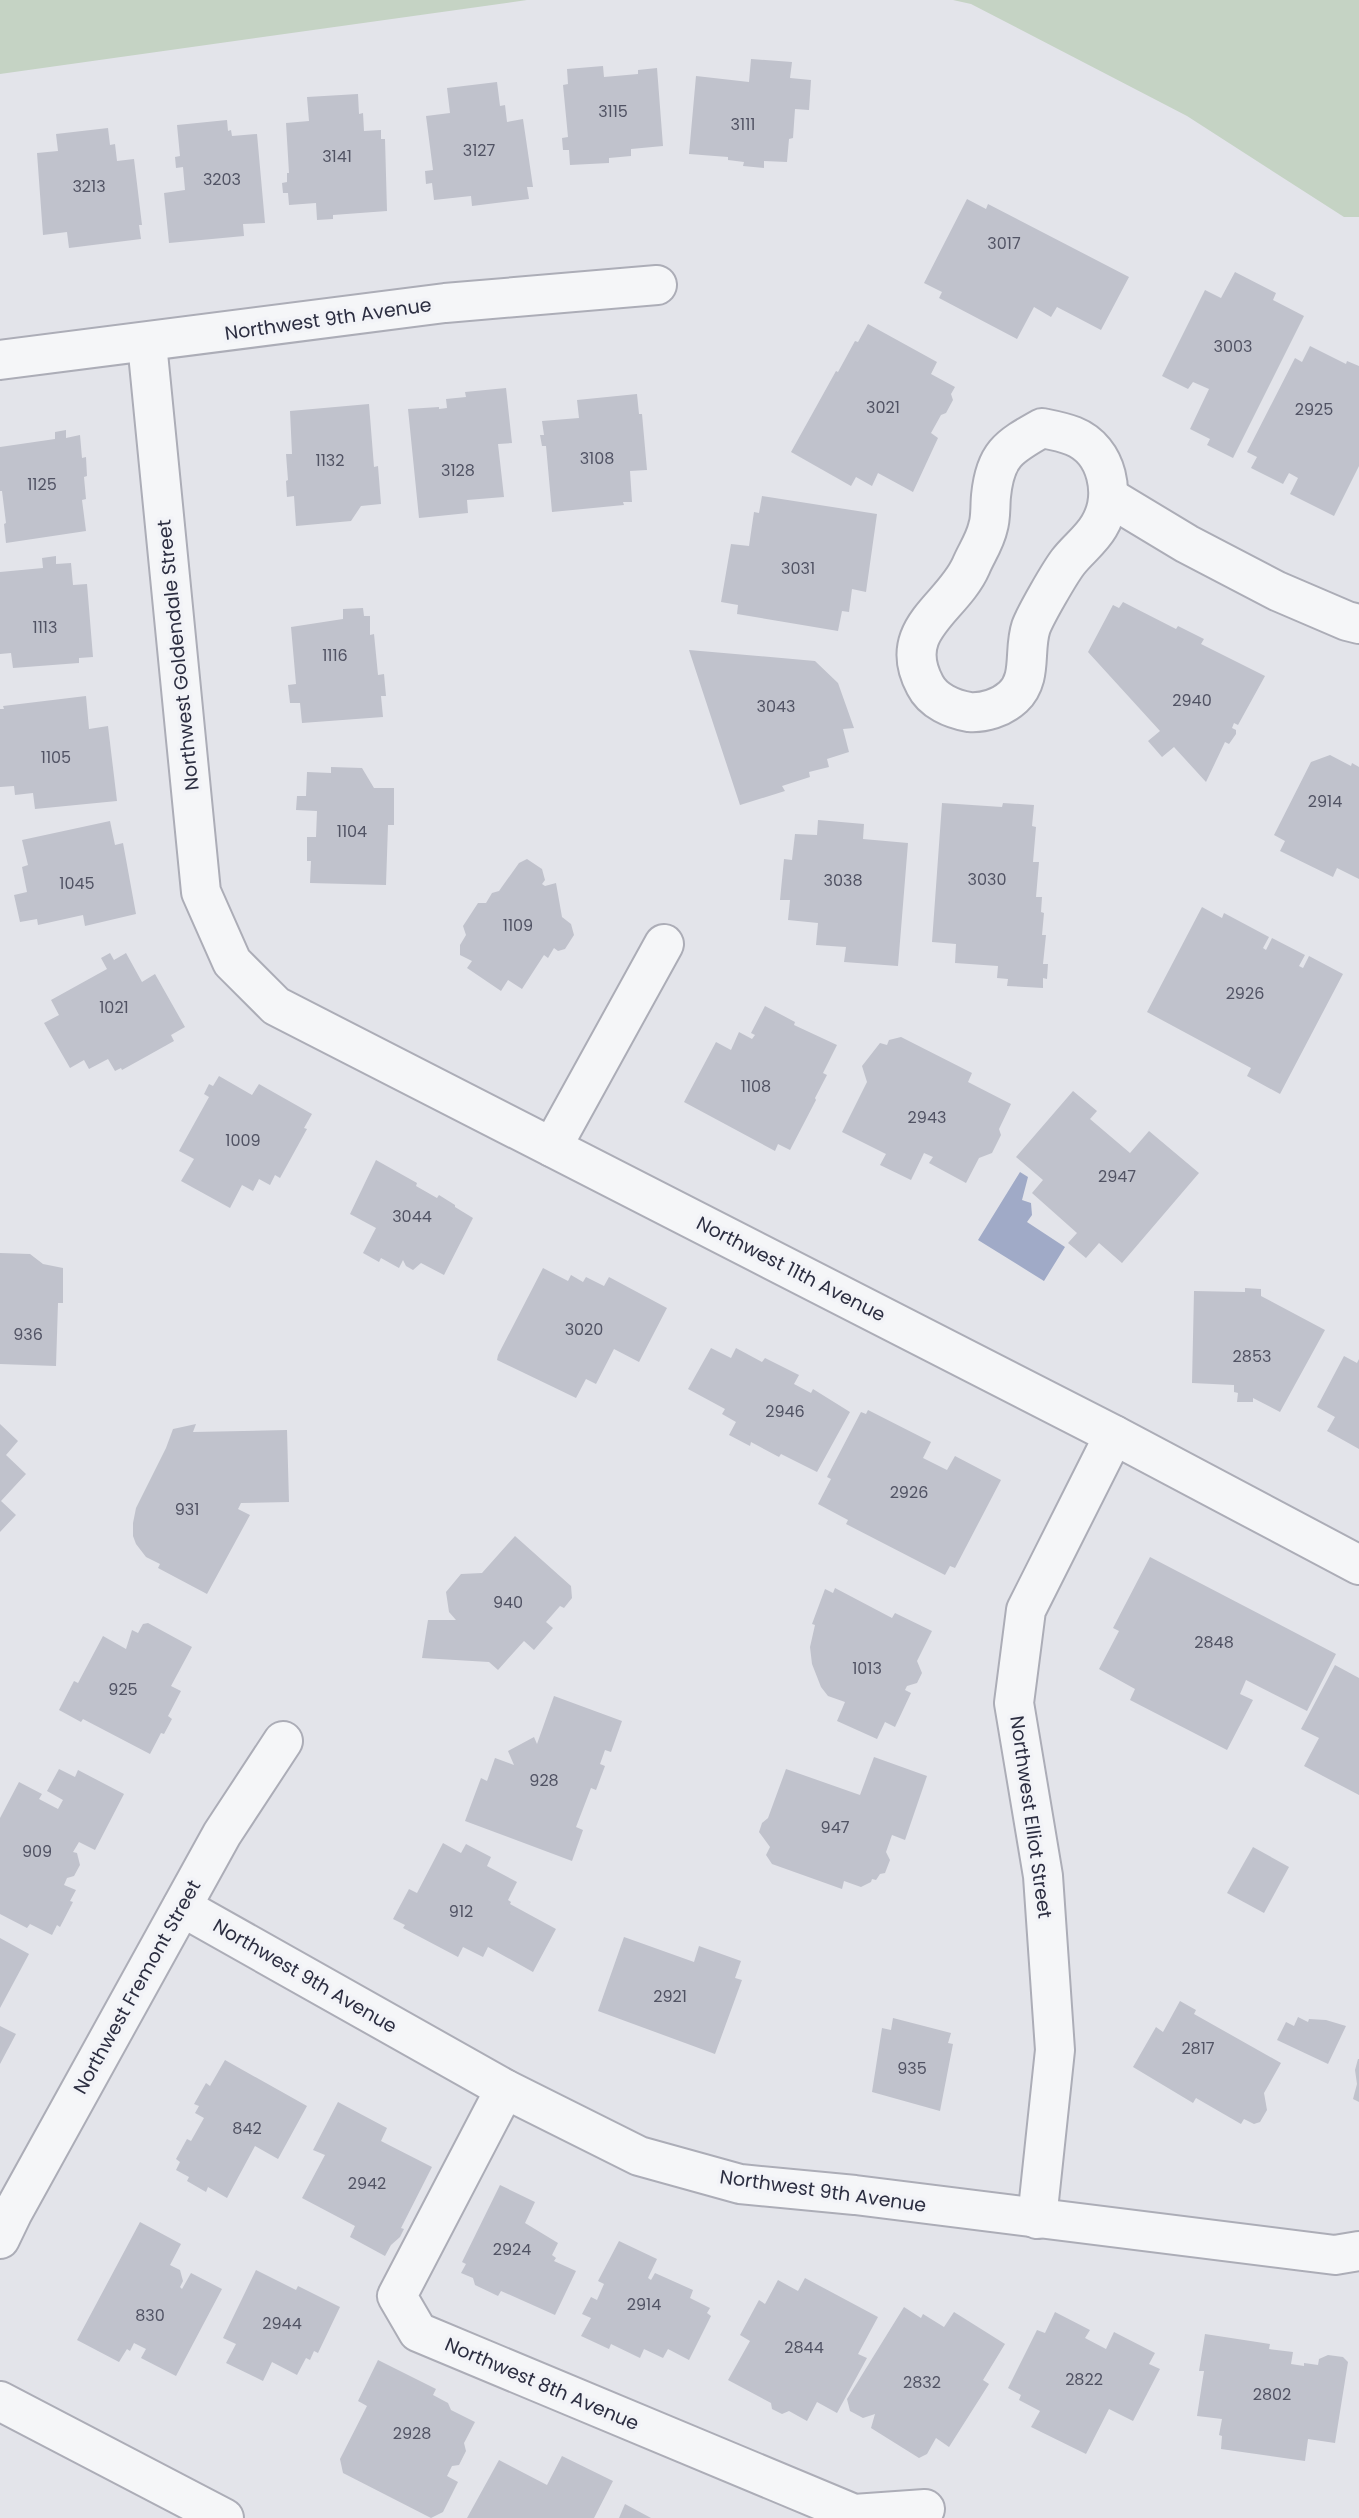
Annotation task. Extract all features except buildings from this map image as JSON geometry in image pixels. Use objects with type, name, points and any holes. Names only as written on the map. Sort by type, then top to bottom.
[{"type":"street","name":"Northwest 9th Avenue","points":[[0,360],[445,303],[657,285]]},
{"type":"street","name":"Northwest Goldendale Street","points":[[147,343],[201,892],[232,962]]},
{"type":"street","points":[[1042,428],[1075,436],[1096,454],[1107,475],[1109,497],[1099,526],[1067,563],[1031,628],[1025,682],[1013,697],[996,708],[977,713],[958,710],[941,703],[926,689],[918,671],[916,652],[921,633],[931,617],[966,577],[988,528],[993,479],[1002,456],[1020,440],[1042,428]]},
{"type":"street","points":[[1109,497],[1187,544],[1277,591],[1359,624]]},
{"type":"street","points":[[552,1147],[664,944]]},
{"type":"street","name":"Northwest 11th Avenue","points":[[232,962],[276,1006],[1114,1434],[1359,1564]]},
{"type":"street","name":"Northwest Elliot Street","points":[[1037,2220],[1055,2050],[1043,1876],[1014,1703],[1026,1610],[1114,1434]]},
{"type":"street","name":"Northwest Fremont Street","points":[[0,2239],[222,1834],[283,1741]]},
{"type":"street","name":"Northwest 9th Avenue","points":[[182,1907],[505,2089],[639,2156],[740,2184],[855,2195],[1037,2220],[1335,2255],[1359,2251]]},
{"type":"street","name":"Northwest 8th Avenue","points":[[505,2089],[397,2296],[418,2332],[854,2514],[925,2509]]},
{"type":"street","points":[[0,2401],[224,2518]]},
{"type":"green space","points":[[0,0],[527,0],[0,74]]},
{"type":"green space","points":[[953,0],[1359,0],[1359,217],[1344,217],[1187,116],[971,4]]},
{"type":"water","points":[[1020,1172],[1028,1177],[1022,1200],[1031,1203],[1032,1215],[1027,1222],[1065,1247],[1044,1281],[978,1240]]}]
